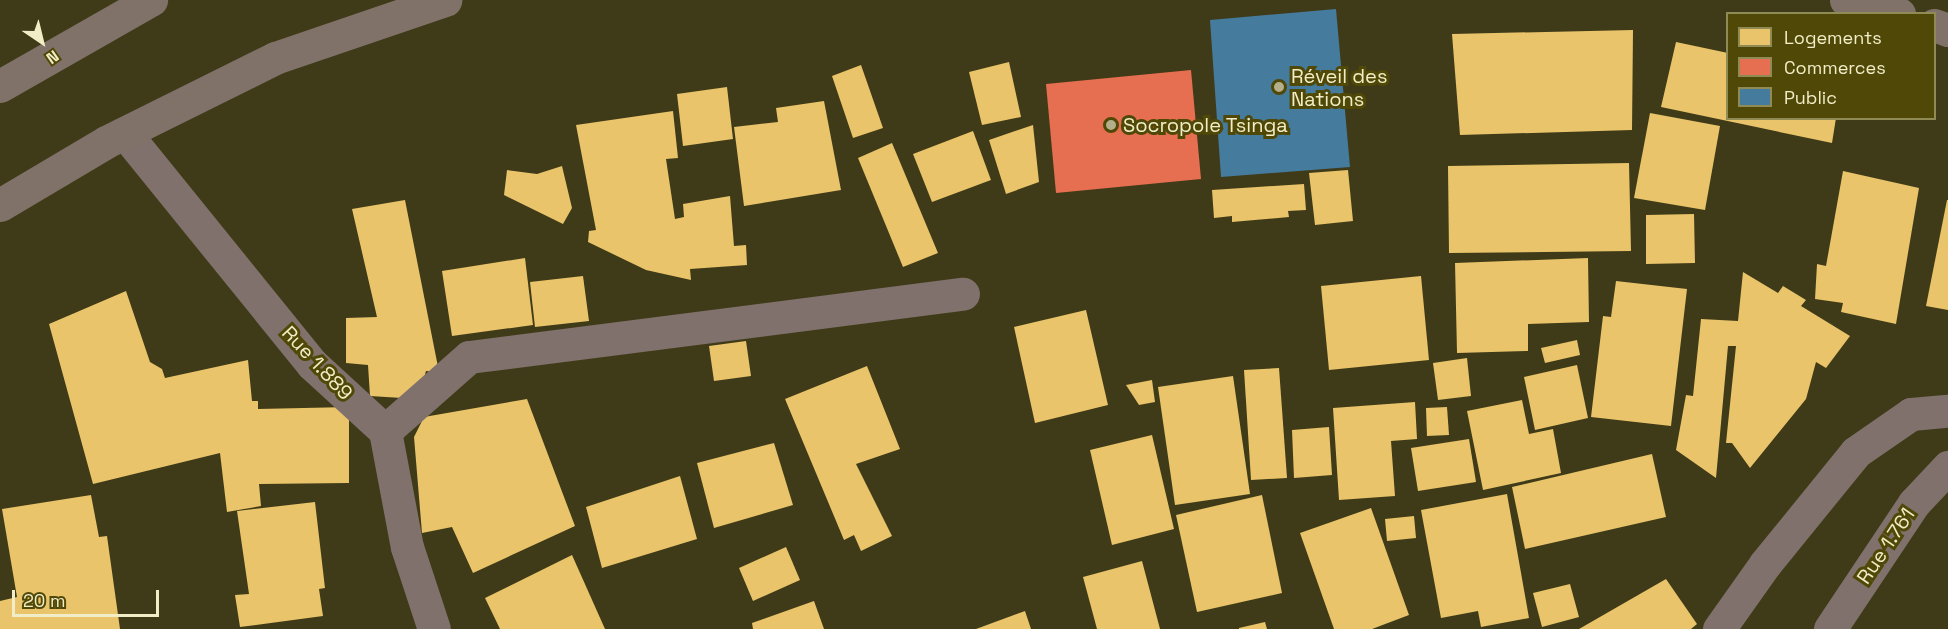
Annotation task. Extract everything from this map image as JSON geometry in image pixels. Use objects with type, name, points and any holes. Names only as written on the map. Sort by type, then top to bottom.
[{"type":"main road","points":[[0,86],[151,0]]},
{"type":"main road","points":[[0,205],[125,133],[275,58],[445,0]]},
{"type":"main road","points":[[1846,0],[1891,12]]},
{"type":"street","name":"Rue 1.889","points":[[125,133],[312,364],[384,431]]},
{"type":"street","points":[[434,629],[407,546],[384,431],[469,357],[963,294]]},
{"type":"street","points":[[1719,629],[1765,564],[1856,452],[1911,414],[1948,411]]},
{"type":"street","name":"Rue 1.761","points":[[1830,629],[1914,503],[1948,467]]},
{"type":"building: Logements","points":[[1633,30],[1632,130],[1460,135],[1452,34]]},
{"type":"building: Logements","points":[[1676,42],[1726,53],[1726,120],[1836,120],[1832,143],[1661,107]]},
{"type":"building: Logements","points":[[1009,62],[1021,117],[982,125],[969,72]]},
{"type":"building: Logements","points":[[861,65],[883,128],[853,138],[832,76]]},
{"type":"building: Logements","points":[[727,87],[733,139],[683,146],[677,94]]},
{"type":"building: Logements","points":[[824,101],[841,190],[744,206],[734,127],[778,122],[776,108]]},
{"type":"building: Logements","points":[[673,111],[678,158],[666,159],[675,219],[684,217],[683,204],[730,196],[734,246],[746,245],[747,265],[690,269],[691,280],[646,270],[588,242],[589,231],[596,230],[576,125]]},
{"type":"building: Logements","points":[[1650,113],[1720,126],[1705,210],[1634,198]]},
{"type":"building: Logements","points":[[1033,125],[1039,182],[1006,194],[989,140]]},
{"type":"building: Logements","points":[[973,131],[991,180],[932,202],[913,154]]},
{"type":"building: Logements","points":[[892,143],[938,253],[903,267],[858,158]]},
{"type":"building: Logements","points":[[1629,163],[1631,251],[1449,253],[1448,166]]},
{"type":"building: Logements","points":[[562,166],[572,208],[563,224],[504,195],[507,170],[537,174]]},
{"type":"building: Logements","points":[[1348,170],[1353,221],[1315,225],[1309,173]]},
{"type":"building: Logements","points":[[1843,171],[1919,188],[1896,324],[1841,312],[1843,303],[1815,299],[1817,264],[1826,266]]},
{"type":"building: Logements","points":[[1304,184],[1306,210],[1288,211],[1289,217],[1232,222],[1232,216],[1214,218],[1212,190]]},
{"type":"building: Logements","points":[[405,200],[439,372],[426,371],[418,399],[370,396],[368,365],[346,363],[346,318],[377,317],[352,209]]},
{"type":"building: Logements","points":[[1948,200],[1948,310],[1926,306]]},
{"type":"building: Logements","points":[[1694,214],[1695,263],[1646,264],[1646,215]]},
{"type":"building: Logements","points":[[525,258],[533,325],[452,336],[442,271]]},
{"type":"building: Logements","points":[[1588,258],[1589,322],[1528,324],[1528,351],[1457,353],[1455,263]]},
{"type":"building: Logements","points":[[1743,272],[1778,293],[1783,286],[1806,300],[1801,306],[1850,336],[1826,368],[1816,362],[1806,399],[1750,468],[1732,443],[1726,443],[1736,346],[1728,346],[1716,478],[1676,450],[1686,395],[1693,396],[1701,319],[1738,321]]},
{"type":"building: Logements","points":[[583,276],[589,321],[535,327],[530,282]]},
{"type":"building: Logements","points":[[1421,276],[1429,360],[1329,370],[1321,286]]},
{"type":"building: Logements","points":[[1616,281],[1687,289],[1671,426],[1591,417],[1603,316],[1611,317]]},
{"type":"building: Logements","points":[[126,291],[150,362],[162,369],[165,378],[248,360],[252,401],[258,401],[258,409],[349,407],[349,483],[259,484],[261,506],[227,512],[220,453],[93,484],[49,324]]},
{"type":"building: Logements","points":[[1086,310],[1108,405],[1035,423],[1014,327]]},
{"type":"building: Logements","points":[[1577,340],[1580,355],[1545,363],[1541,348]]},
{"type":"building: Logements","points":[[746,341],[751,376],[714,381],[709,346]]},
{"type":"building: Logements","points":[[1467,358],[1471,396],[1438,400],[1433,363]]},
{"type":"building: Logements","points":[[1577,365],[1588,418],[1535,430],[1524,377]]},
{"type":"building: Logements","points":[[867,366],[900,449],[856,464],[892,536],[861,551],[854,535],[844,540],[785,399]]},
{"type":"building: Logements","points":[[1279,368],[1287,478],[1251,480],[1244,370]]},
{"type":"building: Logements","points":[[1233,376],[1250,494],[1175,505],[1158,387]]},
{"type":"building: Logements","points":[[1152,380],[1155,402],[1139,405],[1126,385]]},
{"type":"building: Logements","points":[[527,399],[575,526],[473,573],[452,527],[422,533],[414,437],[424,417]]},
{"type":"building: Logements","points":[[1522,400],[1529,434],[1553,429],[1561,473],[1483,490],[1467,411]]},
{"type":"building: Logements","points":[[1415,402],[1417,439],[1391,441],[1395,496],[1339,500],[1333,408]]},
{"type":"building: Logements","points":[[1447,407],[1449,435],[1427,436],[1426,408]]},
{"type":"building: Logements","points":[[1329,427],[1332,475],[1294,478],[1292,430]]},
{"type":"building: Logements","points":[[1152,435],[1174,529],[1112,545],[1090,450]]},
{"type":"building: Logements","points":[[1469,439],[1476,482],[1418,491],[1411,448]]},
{"type":"building: Logements","points":[[774,443],[793,505],[714,528],[697,463]]},
{"type":"building: Logements","points":[[1652,454],[1666,517],[1525,549],[1512,487]]},
{"type":"building: Logements","points":[[680,476],[697,539],[602,568],[586,507]]},
{"type":"building: Logements","points":[[1507,494],[1529,618],[1481,627],[1478,611],[1441,618],[1421,510]]},
{"type":"building: Logements","points":[[91,495],[99,537],[107,536],[120,629],[0,629],[0,601],[17,597],[2,509]]},
{"type":"building: Logements","points":[[1262,495],[1282,593],[1197,612],[1176,515]]},
{"type":"building: Logements","points":[[315,502],[325,588],[319,589],[323,616],[240,627],[235,595],[249,594],[237,511]]},
{"type":"building: Logements","points":[[1371,508],[1409,615],[1372,629],[1334,629],[1300,533]]},
{"type":"building: Logements","points":[[1414,516],[1416,538],[1387,541],[1385,519]]},
{"type":"building: Logements","points":[[786,547],[800,580],[753,601],[739,568]]},
{"type":"building: Logements","points":[[572,555],[605,629],[500,629],[485,598]]},
{"type":"building: Logements","points":[[1142,561],[1160,629],[1097,629],[1083,577]]},
{"type":"building: Logements","points":[[1666,579],[1697,624],[1691,629],[1579,629]]},
{"type":"building: Logements","points":[[1570,584],[1579,617],[1542,627],[1533,593]]},
{"type":"building: Logements","points":[[814,601],[824,629],[753,629],[752,623]]},
{"type":"building: Logements","points":[[1025,611],[1031,629],[976,629]]},
{"type":"building: Logements","points":[[1265,622],[1267,629],[1239,629],[1239,628]]},
{"type":"building: Commerces","points":[[1191,70],[1201,179],[1056,193],[1046,84]]},
{"type":"building: Public","name":"Réveil des Nations","points":[[1336,9],[1350,167],[1221,177],[1210,20]]},
{"type":"place","name":"Réveil des Nations","points":[[1279,87]]},
{"type":"place","name":"Socropole Tsinga","points":[[1111,125]]}]
